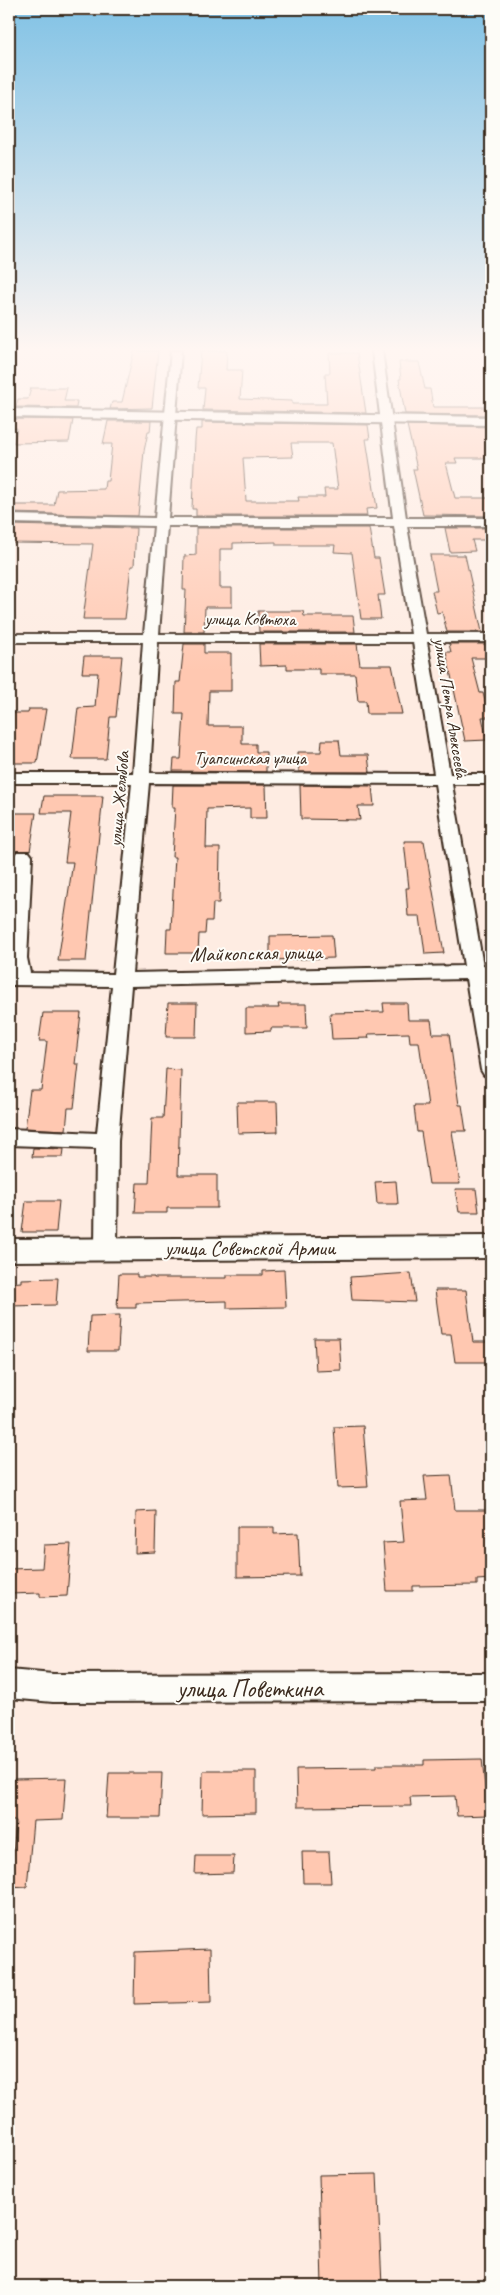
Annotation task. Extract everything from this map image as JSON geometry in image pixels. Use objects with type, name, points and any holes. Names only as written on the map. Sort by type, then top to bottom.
[{"type":"main road","name":"улица Советской Армии","points":[[9,1250],[491,1247]]},
{"type":"street","name":"улица Желябова","points":[[106,1249],[107,1141],[142,778],[151,638],[167,458]]},
{"type":"street","name":"улица Петра Алексеева","points":[[391,458],[442,778],[483,972],[491,1070]]},
{"type":"street","points":[[9,519],[162,522],[491,522]]},
{"type":"street","name":"улица Ковтюха","points":[[9,638],[491,638]]},
{"type":"street","name":"Туапсинская улица","points":[[9,778],[491,779]]},
{"type":"street","name":"Майкопская улица","points":[[23,856],[16,979],[123,980],[483,972]]},
{"type":"street","points":[[9,1137],[107,1141]]},
{"type":"street","name":"улица Поветкина","points":[[9,1684],[53,1688],[491,1687]]},
{"type":"building","points":[[110,458],[143,458],[138,516],[9,513],[9,505],[54,505],[57,490],[104,489],[105,481],[108,481]]},
{"type":"building","points":[[194,458],[243,458],[246,501],[299,501],[298,497],[325,497],[324,489],[338,489],[334,458],[369,458],[377,508],[366,509],[367,516],[196,516],[196,509],[192,509]]},
{"type":"building","points":[[415,458],[455,458],[457,463],[446,463],[455,498],[491,498],[491,516],[423,515],[413,469],[417,469]]},
{"type":"building","points":[[9,525],[136,528],[134,566],[131,566],[125,619],[83,619],[93,544],[9,543]]},
{"type":"building","points":[[196,528],[369,528],[374,558],[379,558],[385,595],[378,595],[381,619],[361,619],[352,553],[334,552],[335,545],[276,545],[276,542],[233,543],[233,549],[220,549],[220,588],[232,588],[232,607],[205,607],[204,632],[184,632],[186,590],[183,590],[184,556],[196,555]]},
{"type":"building","points":[[445,528],[491,528],[491,540],[472,540],[475,551],[450,552]]},
{"type":"building","points":[[430,555],[465,555],[482,632],[447,632],[442,612],[437,613],[432,591],[437,591]]},
{"type":"building","points":[[258,611],[303,611],[304,616],[353,616],[355,632],[259,632]]},
{"type":"building","points":[[184,644],[204,644],[204,653],[231,653],[231,691],[209,691],[208,726],[242,726],[242,744],[256,744],[256,752],[266,752],[266,772],[173,771],[174,759],[181,759],[184,714],[175,714],[176,682],[180,682]]},
{"type":"building","points":[[259,644],[357,644],[360,665],[392,665],[402,714],[367,714],[366,701],[358,701],[355,674],[319,674],[319,669],[287,669],[287,665],[260,666]]},
{"type":"building","points":[[449,644],[485,644],[488,658],[471,658],[480,693],[483,693],[489,717],[482,717],[487,740],[465,741],[446,652],[451,652]]},
{"type":"building","points":[[84,656],[122,656],[116,717],[110,717],[106,759],[72,759],[78,708],[95,707],[98,673],[82,673]]},
{"type":"building","points":[[29,709],[46,709],[37,763],[9,763],[9,731],[12,713],[28,713]]},
{"type":"building","points":[[322,740],[339,740],[341,755],[368,755],[370,772],[299,772],[298,752],[321,752]]},
{"type":"building","points":[[173,785],[266,785],[267,818],[250,818],[250,808],[207,809],[206,848],[220,848],[219,903],[213,903],[212,921],[206,921],[205,934],[199,934],[198,953],[166,953],[167,929],[171,929],[175,857],[172,857],[175,808],[172,808]]},
{"type":"building","points":[[300,785],[372,786],[374,806],[358,806],[360,820],[301,819]]},
{"type":"building","points":[[44,796],[103,796],[86,961],[58,961],[73,862],[65,862],[71,813],[41,813]]},
{"type":"building","points":[[9,813],[36,813],[30,851],[16,851],[12,856],[12,862],[9,862]]},
{"type":"building","points":[[404,841],[424,841],[444,953],[425,954],[420,916],[408,916],[406,888],[409,888]]},
{"type":"building","points":[[332,935],[334,958],[270,960],[270,936]]},
{"type":"building","points":[[168,1003],[197,1003],[196,1037],[166,1037]]},
{"type":"building","points":[[383,1003],[407,1003],[408,1020],[431,1020],[433,1034],[449,1034],[459,1105],[462,1105],[466,1131],[452,1131],[460,1184],[429,1184],[421,1132],[417,1132],[414,1106],[428,1106],[419,1042],[410,1042],[409,1033],[368,1034],[369,1038],[332,1039],[330,1013],[384,1012]]},
{"type":"building","points":[[278,1004],[306,1004],[307,1028],[271,1028],[271,1031],[246,1032],[246,1008],[279,1008]]},
{"type":"building","points":[[43,1013],[81,1013],[75,1064],[79,1064],[74,1108],[68,1108],[66,1130],[25,1128],[30,1090],[41,1090],[47,1041],[39,1041]]},
{"type":"building","points":[[166,1069],[181,1070],[178,1175],[217,1175],[217,1208],[167,1208],[167,1213],[135,1213],[137,1183],[149,1183],[152,1118],[163,1118]]},
{"type":"building","points":[[237,1102],[277,1102],[278,1132],[238,1133]]},
{"type":"building","points":[[33,1148],[64,1149],[63,1157],[32,1157]]},
{"type":"building","points":[[396,1181],[398,1204],[377,1204],[375,1182]]},
{"type":"building","points":[[455,1189],[476,1189],[479,1212],[459,1212]]},
{"type":"building","points":[[26,1201],[59,1201],[56,1232],[22,1232]]},
{"type":"building","points":[[284,1270],[286,1307],[227,1308],[227,1301],[136,1303],[136,1308],[117,1308],[119,1274],[137,1274],[137,1277],[154,1278],[227,1278],[227,1275],[263,1275],[263,1271]]},
{"type":"building","points":[[411,1273],[415,1302],[352,1300],[350,1277]]},
{"type":"building","points":[[58,1278],[56,1305],[9,1306],[9,1283],[21,1282],[21,1279]]},
{"type":"building","points":[[435,1290],[466,1290],[473,1342],[491,1342],[491,1362],[455,1362],[451,1334],[441,1334]]},
{"type":"building","points":[[120,1315],[118,1351],[88,1351],[90,1316]]},
{"type":"building","points":[[314,1338],[339,1338],[341,1370],[316,1371]]},
{"type":"building","points":[[363,1426],[368,1487],[338,1488],[334,1427]]},
{"type":"building","points":[[451,1475],[455,1510],[491,1510],[491,1579],[477,1580],[477,1585],[413,1586],[413,1591],[387,1591],[383,1543],[404,1542],[400,1501],[427,1500],[424,1476]]},
{"type":"building","points":[[156,1511],[155,1552],[135,1553],[136,1512]]},
{"type":"building","points":[[237,1527],[274,1527],[274,1534],[298,1533],[300,1576],[237,1577]]},
{"type":"building","points":[[71,1544],[67,1596],[40,1597],[40,1593],[9,1594],[9,1569],[42,1568],[44,1545]]},
{"type":"building","points":[[482,1759],[488,1815],[457,1816],[455,1796],[410,1797],[411,1806],[297,1807],[296,1769],[376,1768],[376,1765],[424,1765],[424,1760]]},
{"type":"building","points":[[203,1771],[256,1771],[256,1813],[202,1814]]},
{"type":"building","points":[[109,1773],[162,1773],[160,1818],[106,1818]]},
{"type":"building","points":[[66,1778],[63,1820],[33,1821],[27,1887],[10,1886],[16,1821],[10,1821],[14,1779]]},
{"type":"building","points":[[302,1852],[329,1852],[331,1883],[303,1883]]},
{"type":"building","points":[[196,1856],[234,1856],[233,1873],[195,1874]]},
{"type":"building","points":[[210,1949],[211,2002],[134,2004],[135,1952]]},
{"type":"building","points":[[377,2174],[382,2286],[322,2286],[319,2175]]}]
